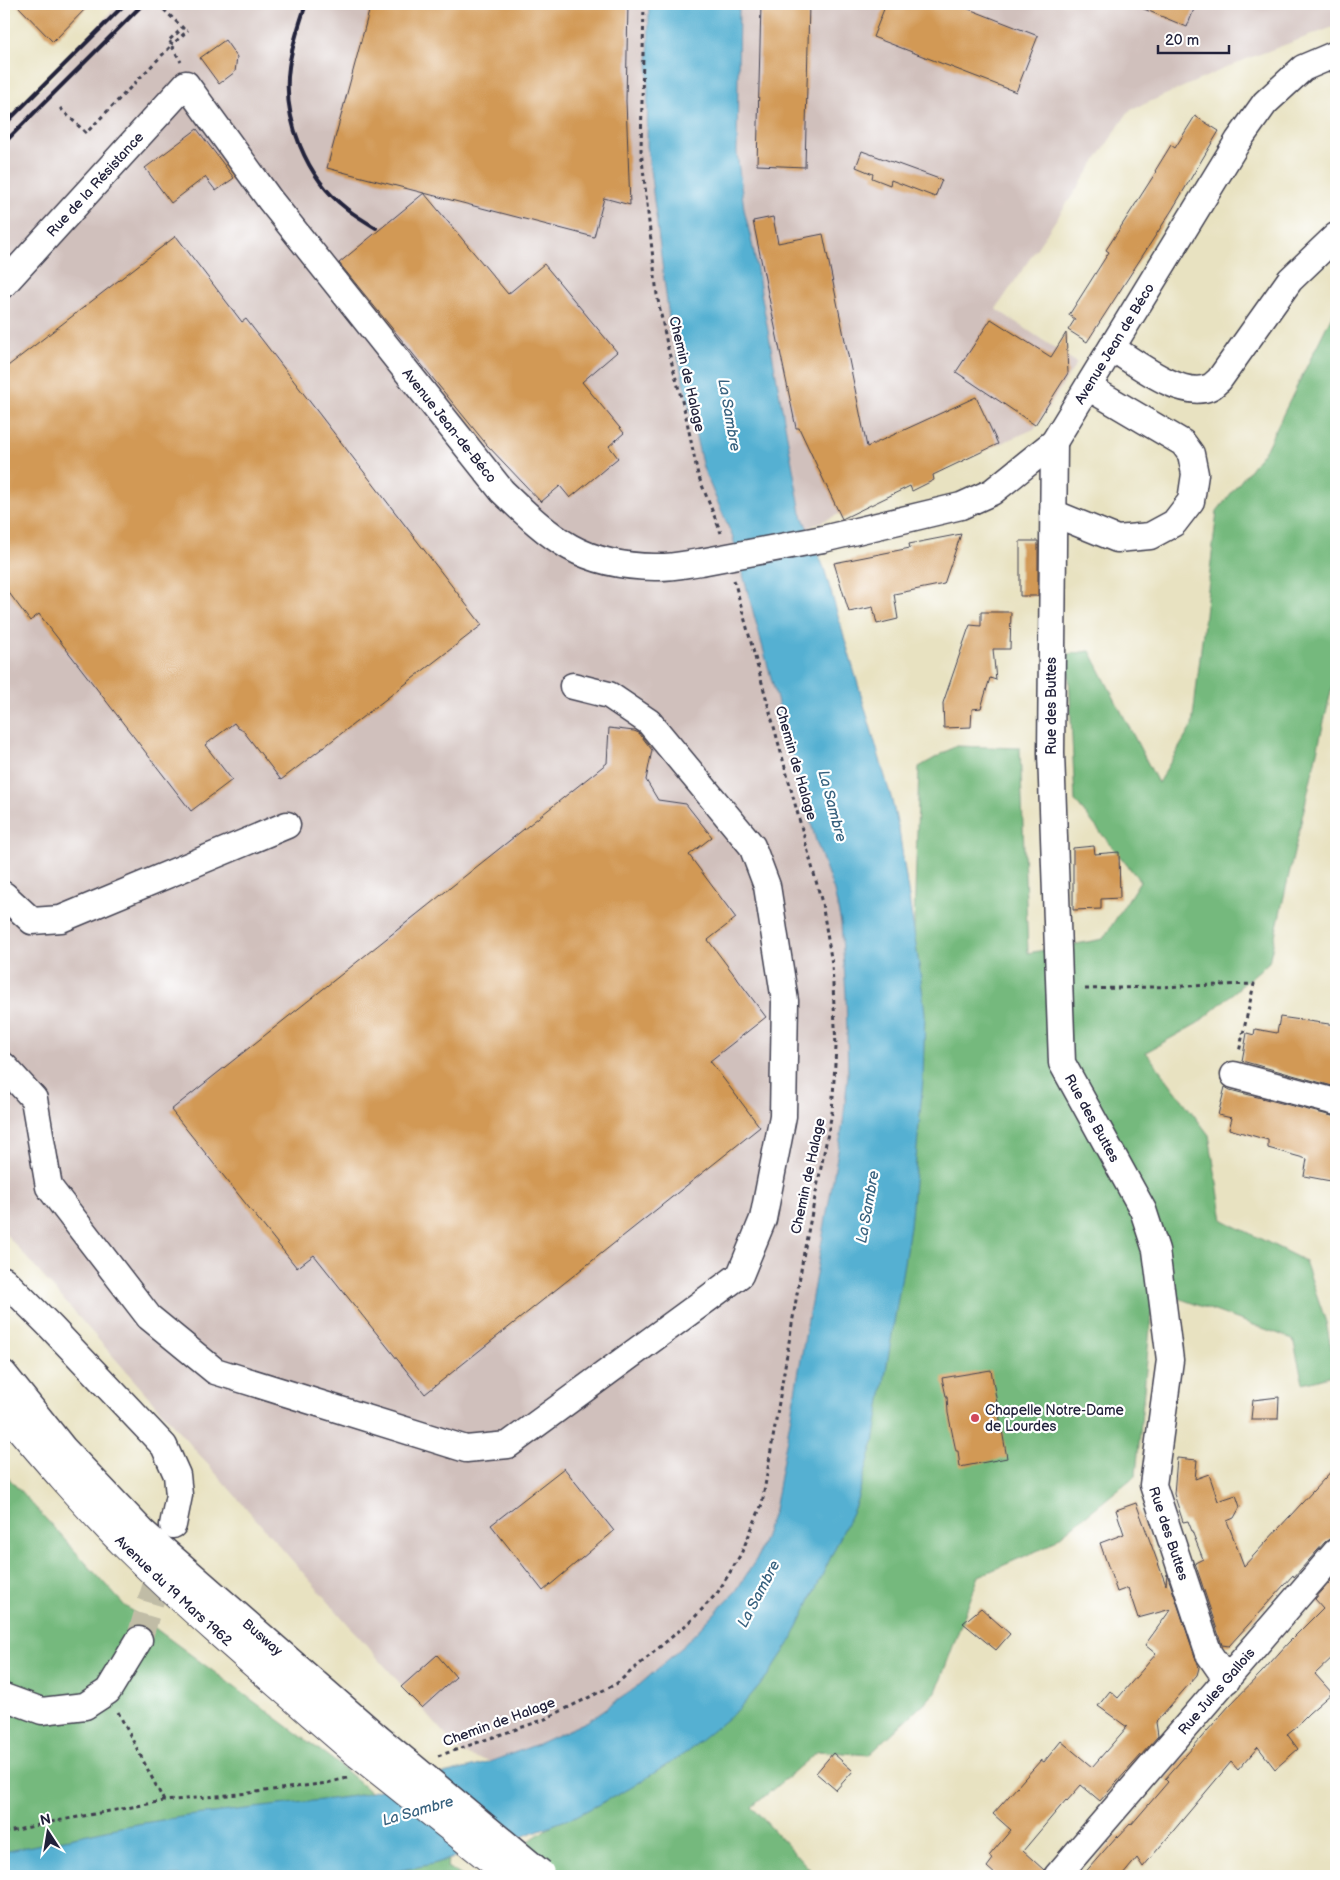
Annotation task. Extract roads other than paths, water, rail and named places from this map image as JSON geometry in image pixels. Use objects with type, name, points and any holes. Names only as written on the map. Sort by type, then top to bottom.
[{"type":"main road","name":"Avenue du 19 Mars 1962","points":[[4,1410],[41,1454],[125,1545],[201,1616],[363,1756],[511,1876]]},
{"type":"street","name":"Avenue Jean de Béco","points":[[823,539],[931,515],[961,506],[992,492],[1054,442],[1238,141],[1265,103],[1303,68],[1336,54]]},
{"type":"street","name":"Rue de la Résistance","points":[[4,284],[186,84]]},
{"type":"street","name":"Avenue Jean-de-Béco","points":[[186,84],[270,200],[502,491],[537,525],[571,549],[592,559],[624,565],[657,568],[701,562],[823,539]]},
{"type":"street","points":[[1112,348],[1173,385],[1196,390],[1210,387],[1219,380],[1290,280],[1336,236]]},
{"type":"street","points":[[1053,513],[1117,539],[1150,536],[1174,523],[1191,501],[1195,474],[1190,454],[1183,443],[1088,387]]},
{"type":"street","name":"Rue des Buttes","points":[[1054,442],[1050,753],[1062,1063],[1143,1210],[1156,1250],[1170,1360],[1153,1485],[1209,1654],[1227,1680]]},
{"type":"street","points":[[4,1066],[34,1099],[49,1187],[149,1316],[215,1371],[466,1449],[508,1445],[740,1274],[763,1219],[783,1116],[785,1001],[767,886],[752,846],[649,722],[609,695],[573,686]]},
{"type":"street","points":[[4,895],[32,921],[61,919],[287,825]]},
{"type":"street","points":[[1234,1075],[1336,1102]]},
{"type":"street","points":[[4,1280],[164,1446],[177,1475],[178,1495],[173,1525]]},
{"type":"street","name":"Busway","points":[[4,1374],[64,1449],[363,1756],[543,1875]]},
{"type":"street","name":"Rue Jules Gallois","points":[[1057,1876],[1097,1832],[1336,1552]]},
{"type":"street","points":[[4,1697],[42,1711],[85,1706],[108,1691],[139,1640]]},
{"type":"street","name":"Rue Jules Gallois","points":[[1069,1876],[1097,1832]]},
{"type":"water","name":"La Sambre","points":[[649,4],[739,4],[737,153],[744,209],[753,248],[801,513],[824,568],[891,797],[899,830],[920,972],[925,1013],[923,1080],[910,1227],[874,1442],[855,1506],[791,1641],[769,1674],[740,1708],[687,1752],[629,1789],[576,1816],[521,1837],[433,1864],[372,1876],[4,1876],[4,1852],[125,1826],[187,1816],[355,1796],[484,1764],[538,1744],[588,1721],[637,1687],[680,1649],[736,1591],[757,1558],[774,1510],[843,1123],[848,1074],[846,994],[841,923],[834,891],[816,841],[800,784],[733,538],[703,468],[669,318],[647,146]]},
{"type":"tunnel","points":[[139,1640],[164,1557]]},
{"type":"railway","points":[[4,125],[125,4]]},
{"type":"railway","points":[[4,143],[143,4]]},
{"type":"railway","points":[[306,4],[289,67],[289,106],[293,126],[309,164],[332,196],[357,217],[376,228]]},
{"type":"place","name":"Chapelle Notre-Dame de Lourdes","points":[[975,1418]]}]
